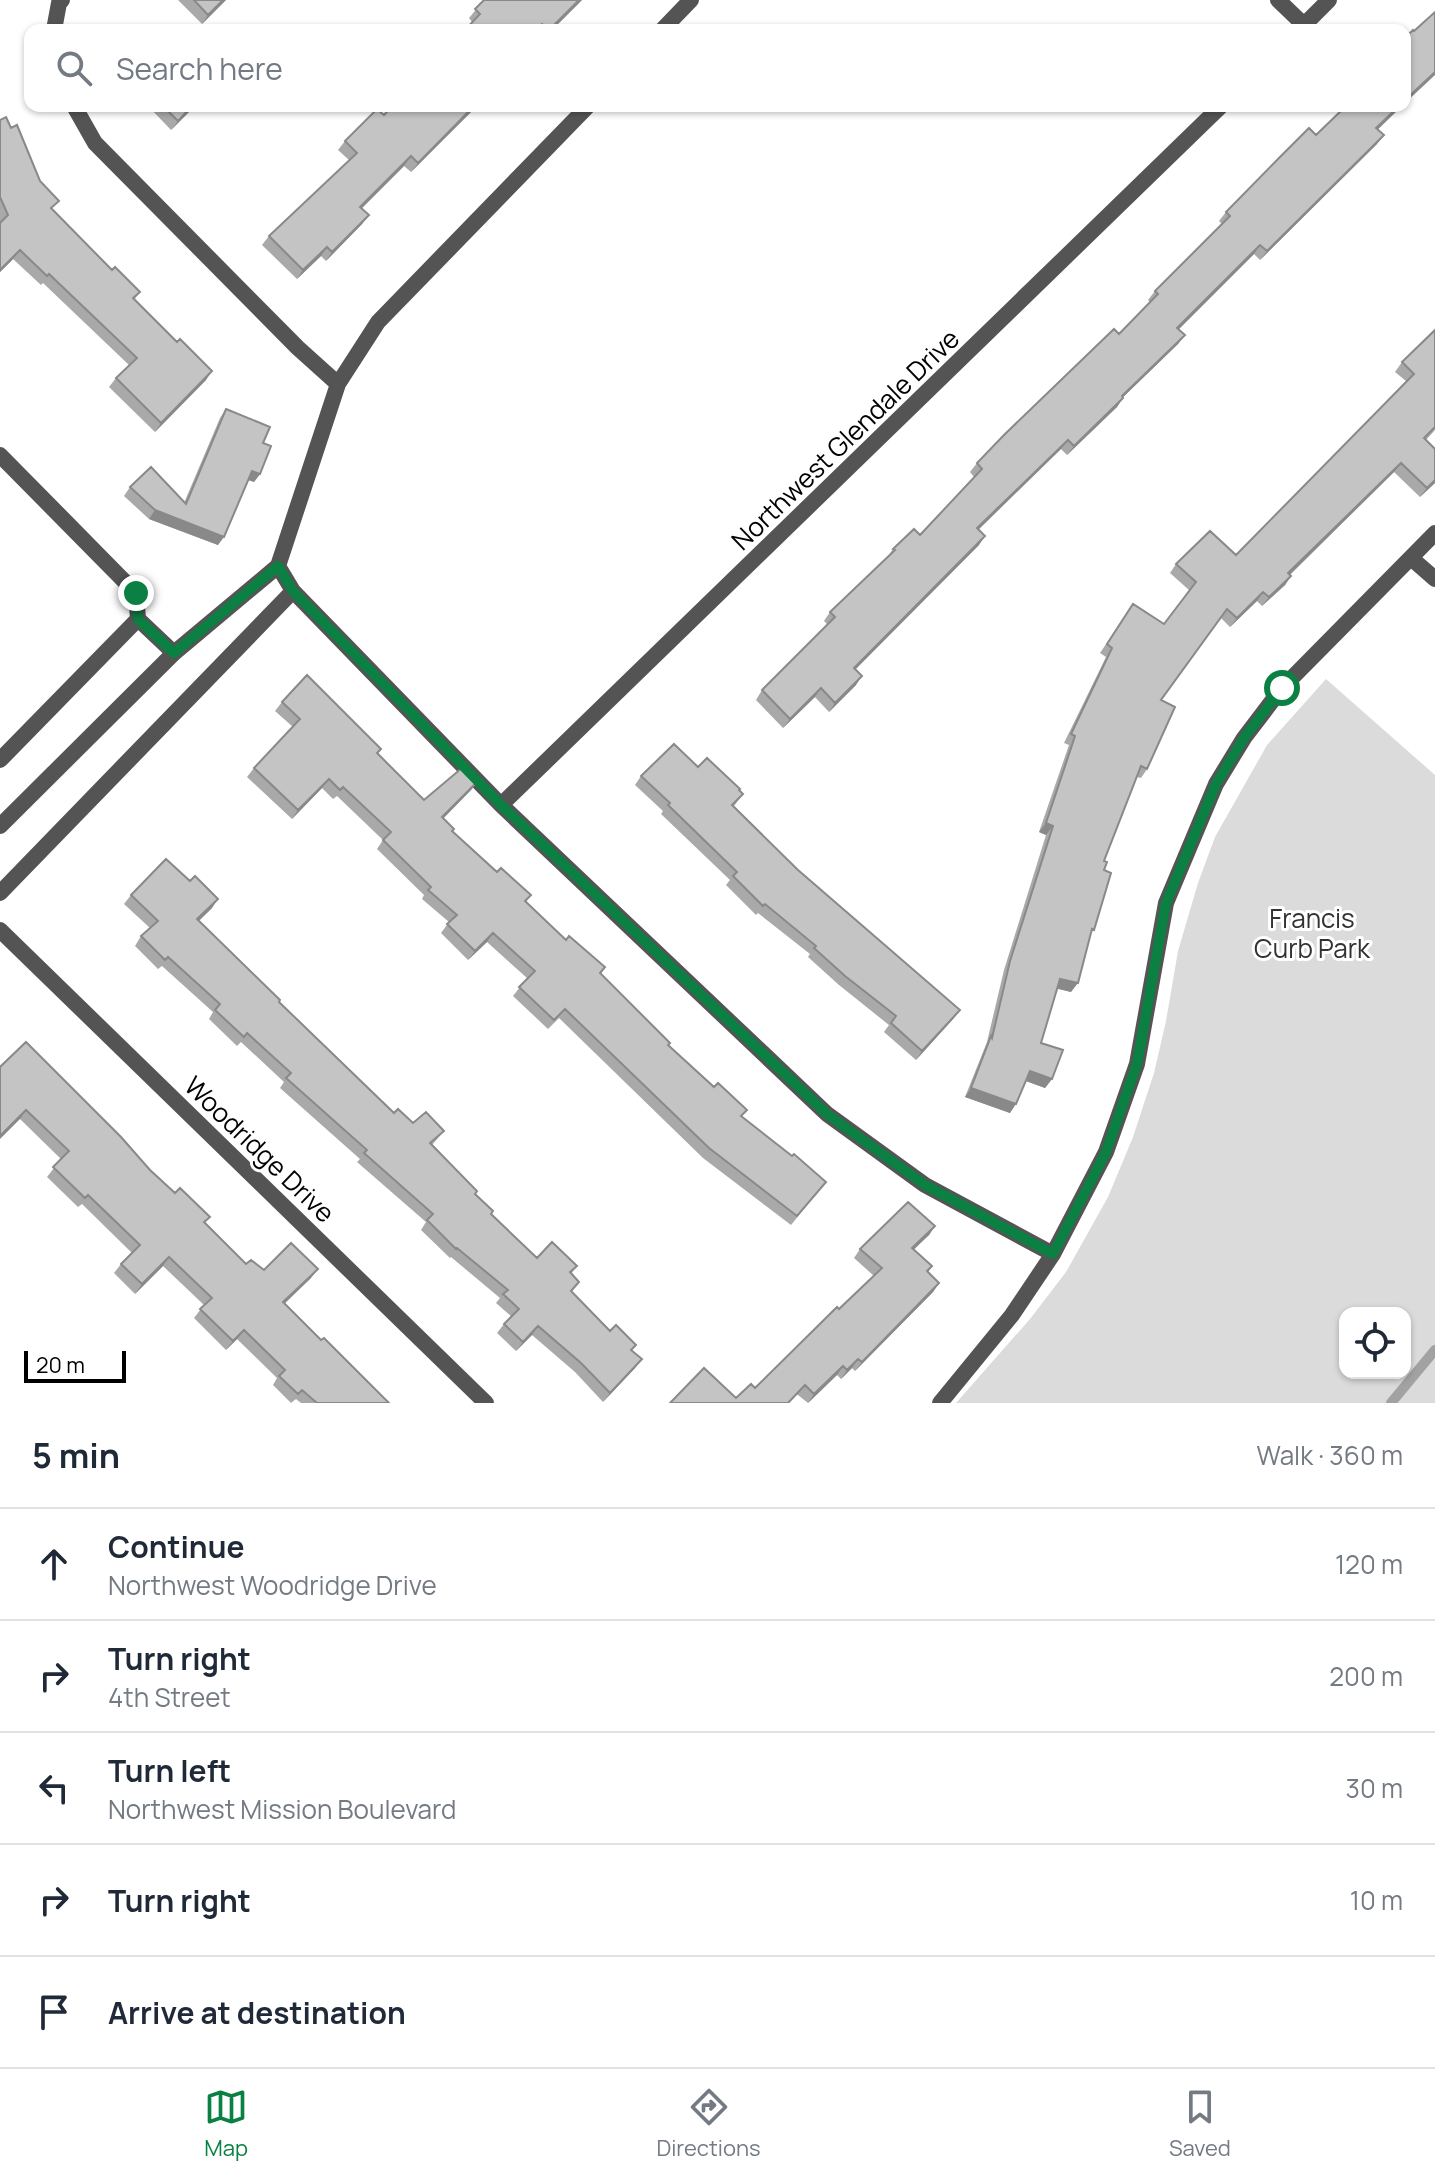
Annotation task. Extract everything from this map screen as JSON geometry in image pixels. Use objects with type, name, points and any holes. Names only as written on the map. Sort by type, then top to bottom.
[{"type":"street","points":[[55,24],[62,0]]},
{"type":"street","points":[[668,24],[691,0]]},
{"type":"street","points":[[1278,0],[1298,24]]},
{"type":"street","points":[[1305,24],[1329,0]]},
{"type":"street","points":[[77,112],[95,143],[338,384]]},
{"type":"street","points":[[0,826],[174,653],[278,566],[338,384],[378,322],[582,112]]},
{"type":"street","name":"Northwest Glendale Drive","points":[[501,805],[1215,112]]},
{"type":"street","points":[[0,455],[136,593],[138,619],[174,653]]},
{"type":"street","points":[[940,1403],[1012,1315],[1053,1254],[1106,1152],[1137,1064],[1166,903],[1216,784],[1244,738],[1282,688],[1435,533]]},
{"type":"street","points":[[1411,558],[1435,579]]},
{"type":"street","points":[[278,566],[293,591],[501,805],[827,1114],[925,1185],[1053,1254]]},
{"type":"street","points":[[0,893],[293,591]]},
{"type":"street","points":[[0,760],[138,619]]},
{"type":"street","name":"Woodridge Drive","points":[[0,930],[486,1403]]},
{"type":"green space","name":"Francis Curb Park","points":[[1326,679],[1435,775],[1435,1403],[956,1403],[1030,1319],[1066,1272],[1108,1197],[1133,1137],[1154,1073],[1178,951],[1215,837],[1267,745]]},
{"type":"building","points":[[194,0],[223,0],[208,15]]},
{"type":"building","points":[[484,0],[579,0],[555,24],[471,24],[480,14],[475,9]]},
{"type":"building","points":[[1435,12],[1435,72],[1411,94],[1411,32]]},
{"type":"building","points":[[169,112],[186,112],[178,121]]},
{"type":"building","points":[[374,112],[384,115],[387,112],[468,112],[418,163],[411,156],[360,207],[369,215],[332,252],[327,247],[303,270],[269,236],[357,153],[345,141]]},
{"type":"building","points":[[1340,112],[1393,112],[1376,128],[1384,135],[1267,251],[1260,245],[1177,328],[1185,335],[1123,398],[1074,446],[1068,440],[977,528],[985,536],[854,668],[862,676],[835,703],[821,688],[790,719],[762,690],[835,617],[830,612],[914,529],[920,535],[982,469],[977,463],[1114,329],[1119,334],[1158,294],[1155,291],[1230,216],[1226,212],[1309,128],[1316,135]]},
{"type":"building","points":[[6,117],[11,128],[17,125],[40,181],[59,201],[51,208],[112,270],[115,267],[140,292],[133,298],[177,342],[180,339],[212,371],[161,423],[116,378],[137,358],[49,274],[47,276],[20,250],[0,270],[0,223],[8,215],[0,197],[0,120]]},
{"type":"building","points":[[1435,330],[1435,427],[1424,438],[1435,449],[1435,480],[1427,488],[1401,463],[1288,573],[1291,576],[1269,597],[1263,592],[1237,618],[1227,609],[1161,700],[1175,707],[1147,769],[1141,766],[1104,861],[1107,862],[1104,870],[1111,873],[1078,983],[1060,979],[1041,1043],[1063,1050],[1052,1079],[1030,1071],[1016,1104],[971,1088],[992,1038],[1010,961],[1053,826],[1046,823],[1075,736],[1071,734],[1112,648],[1107,644],[1133,604],[1164,624],[1196,582],[1176,564],[1210,531],[1236,555],[1414,374],[1402,362]]},
{"type":"building","points":[[226,409],[270,427],[263,443],[271,446],[260,474],[252,471],[224,537],[155,510],[130,487],[151,467],[186,504]]},
{"type":"building","points":[[307,675],[381,749],[377,753],[424,800],[463,767],[478,781],[442,817],[454,829],[452,831],[497,872],[501,868],[531,895],[525,901],[566,940],[569,936],[605,967],[600,973],[670,1043],[668,1045],[714,1087],[718,1083],[747,1110],[741,1116],[792,1156],[794,1154],[826,1182],[797,1216],[709,1148],[565,1009],[554,1020],[519,987],[535,971],[493,933],[475,951],[447,924],[457,915],[428,890],[431,887],[383,840],[391,832],[343,787],[340,790],[329,779],[298,810],[254,768],[300,719],[282,702]]},
{"type":"building","points":[[674,744],[698,767],[707,758],[743,794],[732,805],[798,870],[960,1010],[922,1051],[891,1023],[896,1016],[845,976],[814,948],[816,946],[765,904],[763,906],[733,876],[737,872],[641,776]]},
{"type":"building","points":[[166,859],[190,881],[195,876],[218,899],[197,919],[279,1002],[394,1113],[398,1109],[413,1123],[426,1112],[444,1131],[430,1143],[477,1191],[475,1194],[493,1211],[491,1214],[537,1258],[552,1242],[577,1266],[570,1272],[579,1282],[571,1291],[610,1331],[616,1325],[636,1345],[631,1350],[642,1359],[610,1393],[538,1326],[523,1342],[504,1324],[519,1309],[503,1294],[508,1290],[456,1249],[427,1220],[433,1214],[286,1078],[291,1073],[247,1033],[244,1037],[215,1010],[220,1004],[168,957],[165,960],[141,936],[158,921],[131,895]]},
{"type":"building","points":[[26,1042],[150,1170],[175,1193],[180,1188],[210,1217],[204,1222],[246,1264],[251,1260],[264,1270],[291,1243],[318,1269],[283,1302],[389,1403],[317,1403],[302,1390],[298,1394],[279,1376],[285,1370],[244,1330],[233,1341],[200,1309],[212,1298],[169,1257],[142,1284],[121,1264],[140,1245],[88,1195],[85,1198],[53,1167],[69,1151],[26,1110],[0,1136],[0,1067]]},
{"type":"building","points":[[908,1202],[935,1226],[912,1248],[932,1266],[927,1271],[939,1283],[862,1362],[858,1359],[847,1370],[843,1366],[814,1394],[805,1385],[788,1403],[670,1403],[704,1368],[736,1398],[751,1384],[755,1388],[837,1307],[839,1309],[882,1268],[860,1249]]},
{"type":"waterway","points":[[1391,1403],[1435,1350]]},
{"type":"route","points":[[136,593],[138,619],[174,653],[278,566],[293,591],[501,805],[827,1114],[925,1185],[1053,1254],[1106,1152],[1137,1064],[1166,903],[1216,784],[1244,738],[1282,688]]}]
